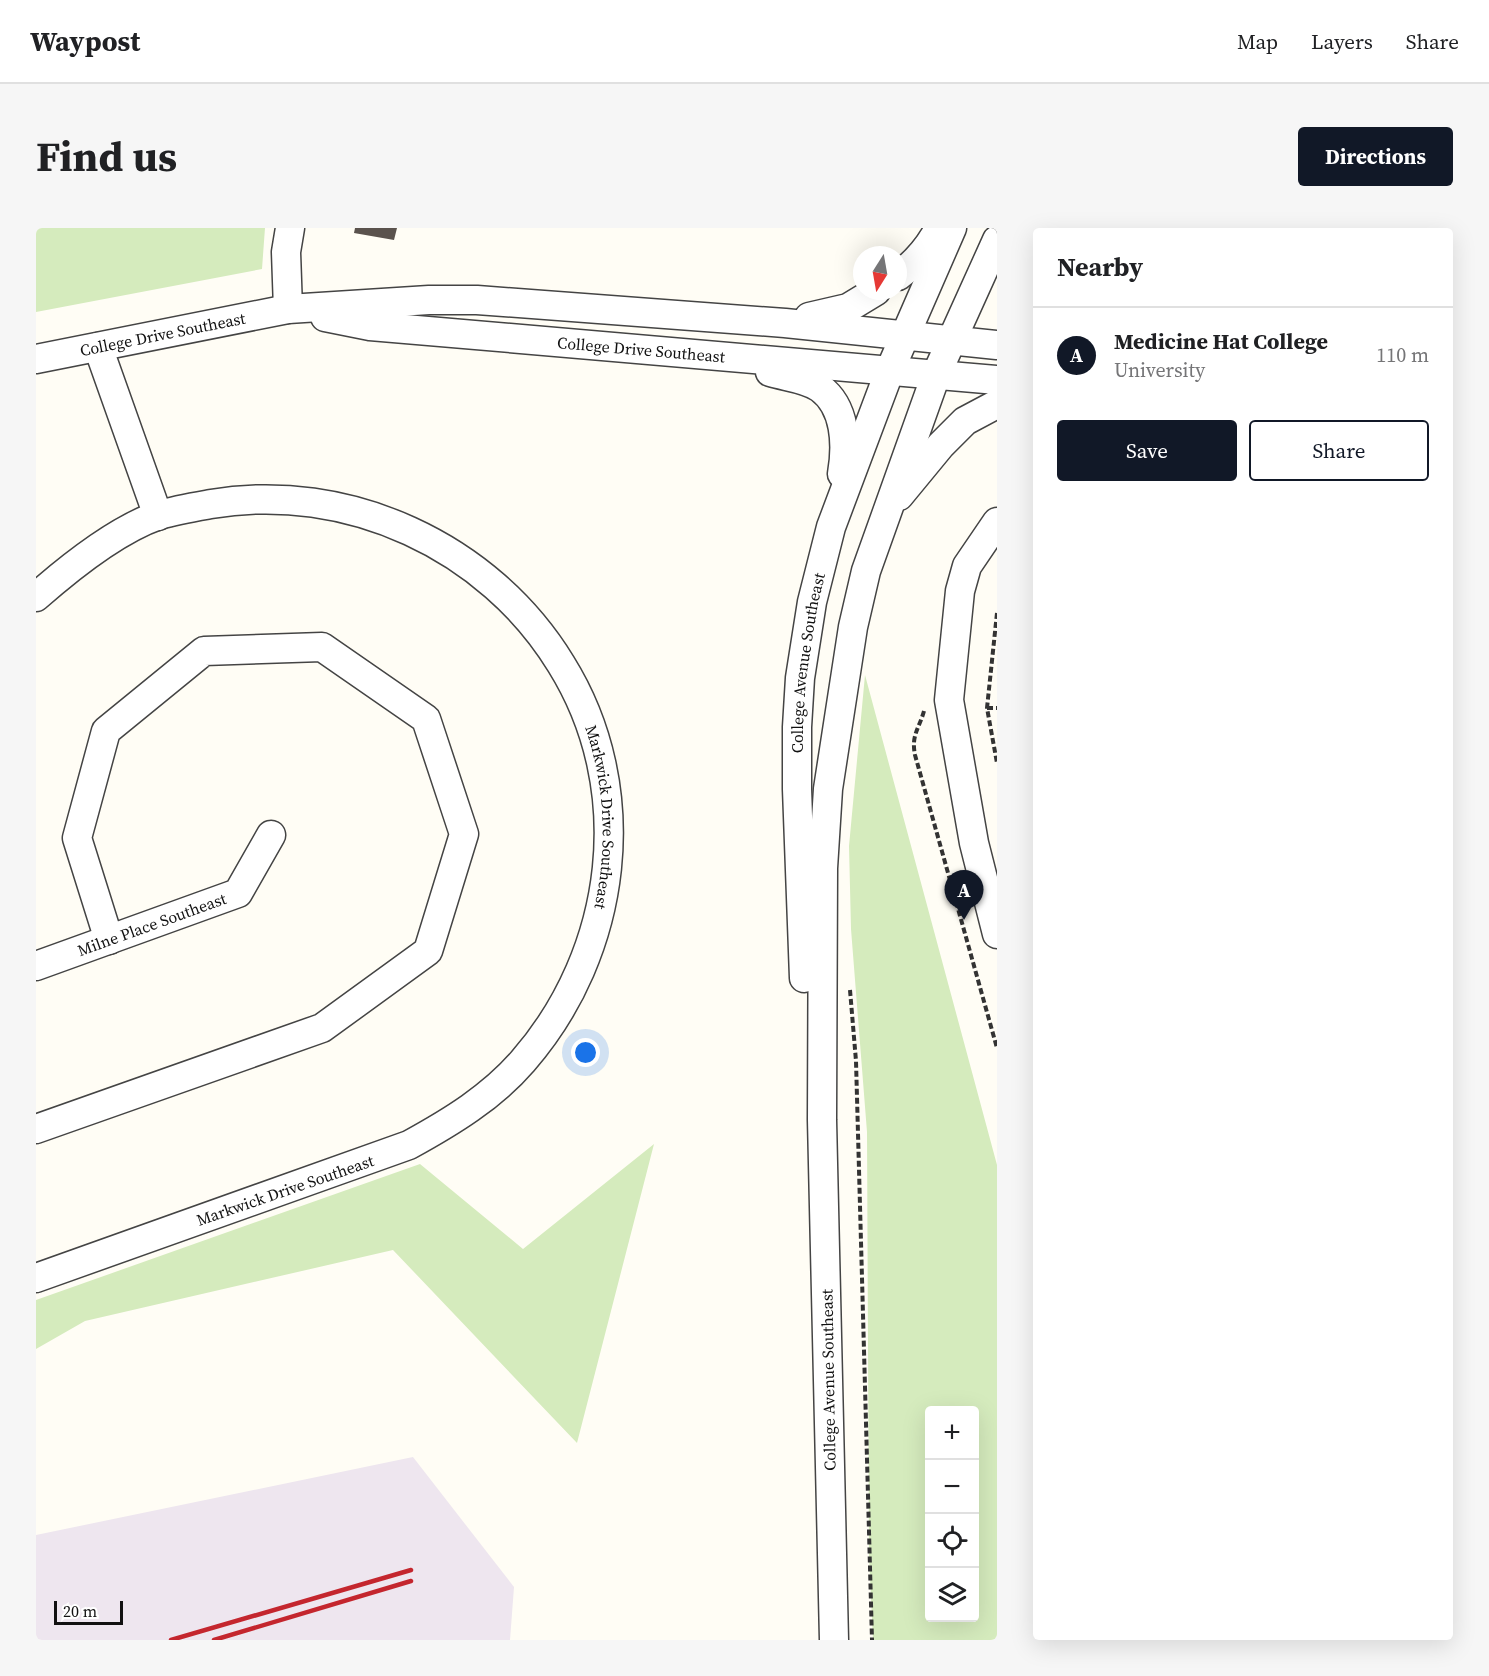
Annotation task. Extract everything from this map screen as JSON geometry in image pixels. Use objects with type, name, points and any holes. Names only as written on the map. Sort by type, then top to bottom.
[{"type":"street","points":[[288,309],[286,252],[290,228]]},
{"type":"street","points":[[907,270],[931,243],[940,228]]},
{"type":"street","name":"College Avenue Southeast","points":[[822,1120],[807,1039],[797,789],[800,678],[812,602],[831,527],[904,334],[952,228]]},
{"type":"street","name":"College Avenue Southeast","points":[[834,1640],[822,1120],[823,868],[828,789],[853,627],[866,572],[936,375],[997,240]]},
{"type":"street","name":"College Drive Southeast","points":[[36,359],[288,309],[429,300],[477,300],[785,323],[997,345]]},
{"type":"street","points":[[785,323],[848,308],[861,300]]},
{"type":"street","name":"College Drive Southeast","points":[[288,309],[370,326],[997,380]]},
{"type":"street","points":[[99,347],[158,516]]},
{"type":"street","points":[[627,347],[764,371],[803,381],[818,387],[830,397],[843,426],[845,443],[843,466],[831,527]]},
{"type":"street","points":[[888,508],[941,445],[965,421],[997,404]]},
{"type":"street","name":"Markwick Drive Southeast","points":[[36,597],[75,563],[128,530],[158,516],[238,500],[271,498],[336,506],[401,526],[430,540],[467,563],[508,598],[547,643],[563,667],[586,714],[596,746],[604,785],[609,833],[605,888],[594,936],[572,989],[559,1013],[522,1062],[476,1104],[446,1125],[409,1145],[36,1278]]},
{"type":"street","points":[[997,522],[967,567],[960,591],[949,700],[974,843],[997,934]]},
{"type":"street","points":[[36,1129],[322,1028],[428,951],[464,834],[426,719],[322,647],[204,651],[106,731],[77,838],[109,940]]},
{"type":"street","name":"Milne Place Southeast","points":[[36,966],[238,893],[271,835]]},
{"type":"path","points":[[997,613],[987,708],[997,763]]},
{"type":"path","points":[[987,708],[997,708]]},
{"type":"path","points":[[849,980],[856,1061],[872,1640]]},
{"type":"shaded area","points":[[413,1457],[514,1587],[510,1640],[36,1640],[36,1535]]},
{"type":"green space","points":[[36,228],[265,228],[262,269],[36,312]]},
{"type":"green space","points":[[865,675],[997,1165],[997,1640],[873,1640],[869,1556],[867,1132],[851,929],[849,846]]},
{"type":"green space","points":[[654,1144],[577,1443],[393,1250],[85,1321],[36,1349],[36,1300],[420,1164],[523,1249]]},
{"type":"building","points":[[355,228],[397,228],[394,240],[354,233]]},
{"type":"railway","points":[[171,1640],[411,1570]]},
{"type":"railway","points":[[214,1640],[411,1581]]},
{"type":"place","name":"Medicine Hat College","points":[[964,920]]}]
